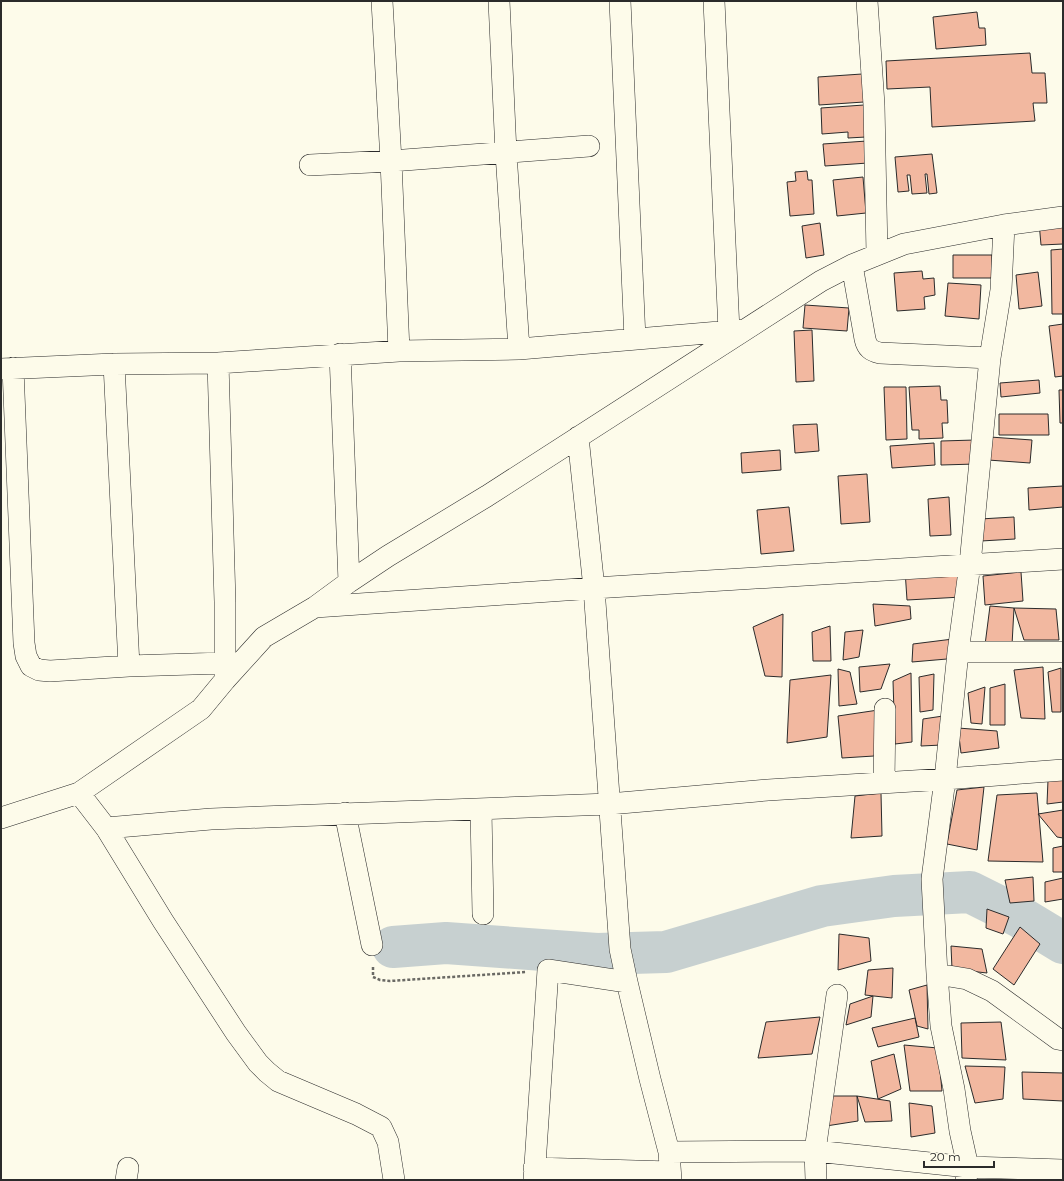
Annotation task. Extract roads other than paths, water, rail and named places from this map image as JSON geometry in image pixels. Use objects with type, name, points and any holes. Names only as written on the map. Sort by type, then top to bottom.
[{"type":"street","points":[[382,1],[391,161],[399,351]]},
{"type":"street","points":[[499,1],[506,153],[519,349]]},
{"type":"street","points":[[620,1],[635,339]]},
{"type":"street","points":[[714,1],[738,330]]},
{"type":"street","points":[[867,1],[874,105],[877,254]]},
{"type":"street","points":[[310,165],[391,161],[589,146]]},
{"type":"street","points":[[1,818],[79,793],[201,710],[224,671],[264,638],[315,608],[349,582],[388,556],[487,496],[738,330],[821,281],[852,265],[904,244],[1004,225],[1063,217]]},
{"type":"street","points":[[967,1173],[954,1089],[941,1026],[932,879],[945,779],[958,652],[970,564],[990,358],[1001,290],[1004,225]]},
{"type":"street","points":[[852,265],[865,339],[867,346],[872,351],[880,353],[990,358]]},
{"type":"street","points":[[224,671],[129,666],[39,670],[31,666],[26,656],[24,643],[7,368],[114,364],[218,363],[399,351],[519,349],[738,330]]},
{"type":"street","points":[[340,354],[349,582]]},
{"type":"street","points":[[218,363],[225,602],[224,671]]},
{"type":"street","points":[[114,364],[129,666]]},
{"type":"street","points":[[578,437],[594,588],[620,949],[650,1079],[670,1152],[671,1176],[534,1174],[548,970],[626,977]]},
{"type":"street","points":[[315,608],[594,588],[1063,559]]},
{"type":"street","points":[[958,652],[1063,652]]},
{"type":"street","points":[[884,782],[885,709]]},
{"type":"street","points":[[106,828],[211,819],[609,804],[768,790],[1063,770]]},
{"type":"street","points":[[79,793],[106,828],[163,921],[236,1034],[258,1063],[278,1081],[356,1114],[381,1127],[388,1142],[394,1180]]},
{"type":"street","points":[[480,810],[483,914]]},
{"type":"street","points":[[345,813],[372,945]]},
{"type":"street","points":[[937,974],[967,979],[992,991],[1058,1039],[1063,1040]]},
{"type":"street","points":[[816,1180],[815,1151],[837,995]]},
{"type":"street","points":[[670,1152],[815,1151],[967,1173],[1063,1170]]},
{"type":"waterway","points":[[393,947],[446,943],[597,954],[666,952],[822,906],[894,896],[970,892],[1020,917],[1063,943]]}]
